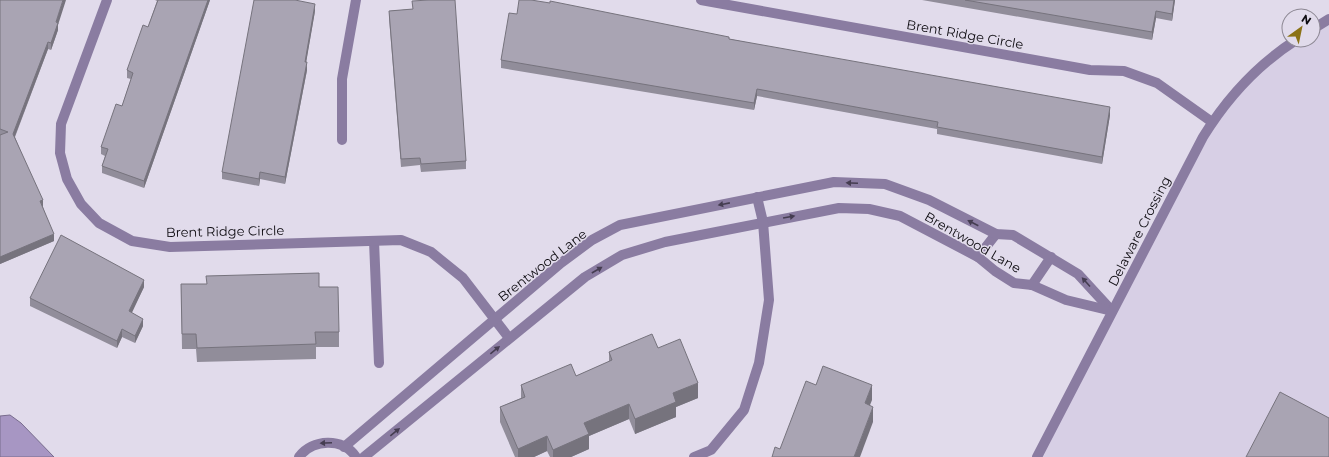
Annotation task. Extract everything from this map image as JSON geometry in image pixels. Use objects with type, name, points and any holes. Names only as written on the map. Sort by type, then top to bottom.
[{"type":"street","name":"Brent Ridge Circle","points":[[107,0],[61,124],[60,153],[67,179],[81,204],[99,223],[132,240],[170,247],[401,240],[431,252],[463,278],[509,338]]},
{"type":"street","points":[[342,140],[342,79],[356,0]]},
{"type":"street","name":"Brent Ridge Circle","points":[[701,0],[1090,70],[1124,72],[1157,83],[1212,122]]},
{"type":"street","name":"Delaware Crossing","points":[[1041,456],[1112,311],[1212,122],[1242,84],[1283,48]]},
{"type":"street","name":"Brentwood Lane","points":[[344,447],[561,263],[592,240],[620,226],[834,182],[885,184],[929,200],[996,234],[1013,235],[1078,274],[1112,311]]},
{"type":"street","points":[[694,457],[711,450],[744,410],[759,363],[769,300],[763,222],[757,197]]},
{"type":"street","name":"Brentwood Lane","points":[[364,457],[585,277],[622,255],[665,242],[763,222],[839,208],[869,209],[900,216],[978,257],[995,271],[1014,283],[1032,285],[1066,300],[1112,311]]},
{"type":"street","points":[[978,257],[996,234]]},
{"type":"street","points":[[374,241],[379,363]]},
{"type":"street","points":[[1032,285],[1051,257]]},
{"type":"street","points":[[299,457],[310,447],[321,443],[333,443],[344,447],[356,457]]},
{"type":"shaded area","points":[[1329,19],[1329,457],[1037,457],[1218,112],[1287,48],[1321,48],[1321,24]]},
{"type":"shaded area","points":[[10,415],[21,423],[54,457],[0,457],[0,416]]},
{"type":"building","points":[[0,0],[63,0],[56,22],[58,23],[51,43],[48,42],[13,134],[43,200],[40,201],[54,234],[0,257],[0,135],[8,132],[0,129]]},
{"type":"building","points":[[158,0],[208,0],[144,181],[102,166],[108,149],[101,147],[116,104],[122,106],[133,73],[127,70],[143,25],[148,27]]},
{"type":"building","points":[[254,0],[295,0],[315,4],[305,62],[307,62],[285,177],[260,172],[259,179],[222,172]]},
{"type":"building","points":[[455,0],[466,161],[421,164],[420,158],[401,159],[389,11],[413,9],[412,1]]},
{"type":"building","points":[[519,0],[550,3],[550,1],[729,37],[729,39],[1110,107],[1102,157],[937,127],[938,122],[757,89],[754,103],[501,60],[509,13],[517,14]]},
{"type":"building","points":[[965,0],[1174,0],[1172,14],[1156,11],[1152,32]]},
{"type":"building","points":[[61,235],[144,280],[129,311],[143,319],[135,336],[122,329],[117,341],[30,298]]},
{"type":"building","points":[[319,273],[319,287],[338,287],[339,332],[315,332],[316,344],[197,348],[196,334],[182,334],[181,284],[207,284],[206,276]]},
{"type":"building","points":[[652,334],[658,348],[680,339],[698,383],[673,393],[676,402],[635,419],[629,404],[584,423],[589,434],[553,450],[547,436],[518,449],[500,407],[525,397],[521,385],[571,364],[576,376],[612,360],[609,352]]},
{"type":"building","points":[[823,366],[872,385],[865,403],[873,407],[854,457],[772,457],[775,447],[780,449],[806,381],[816,385]]},
{"type":"building","points":[[1280,392],[1329,418],[1329,457],[1246,457]]}]
